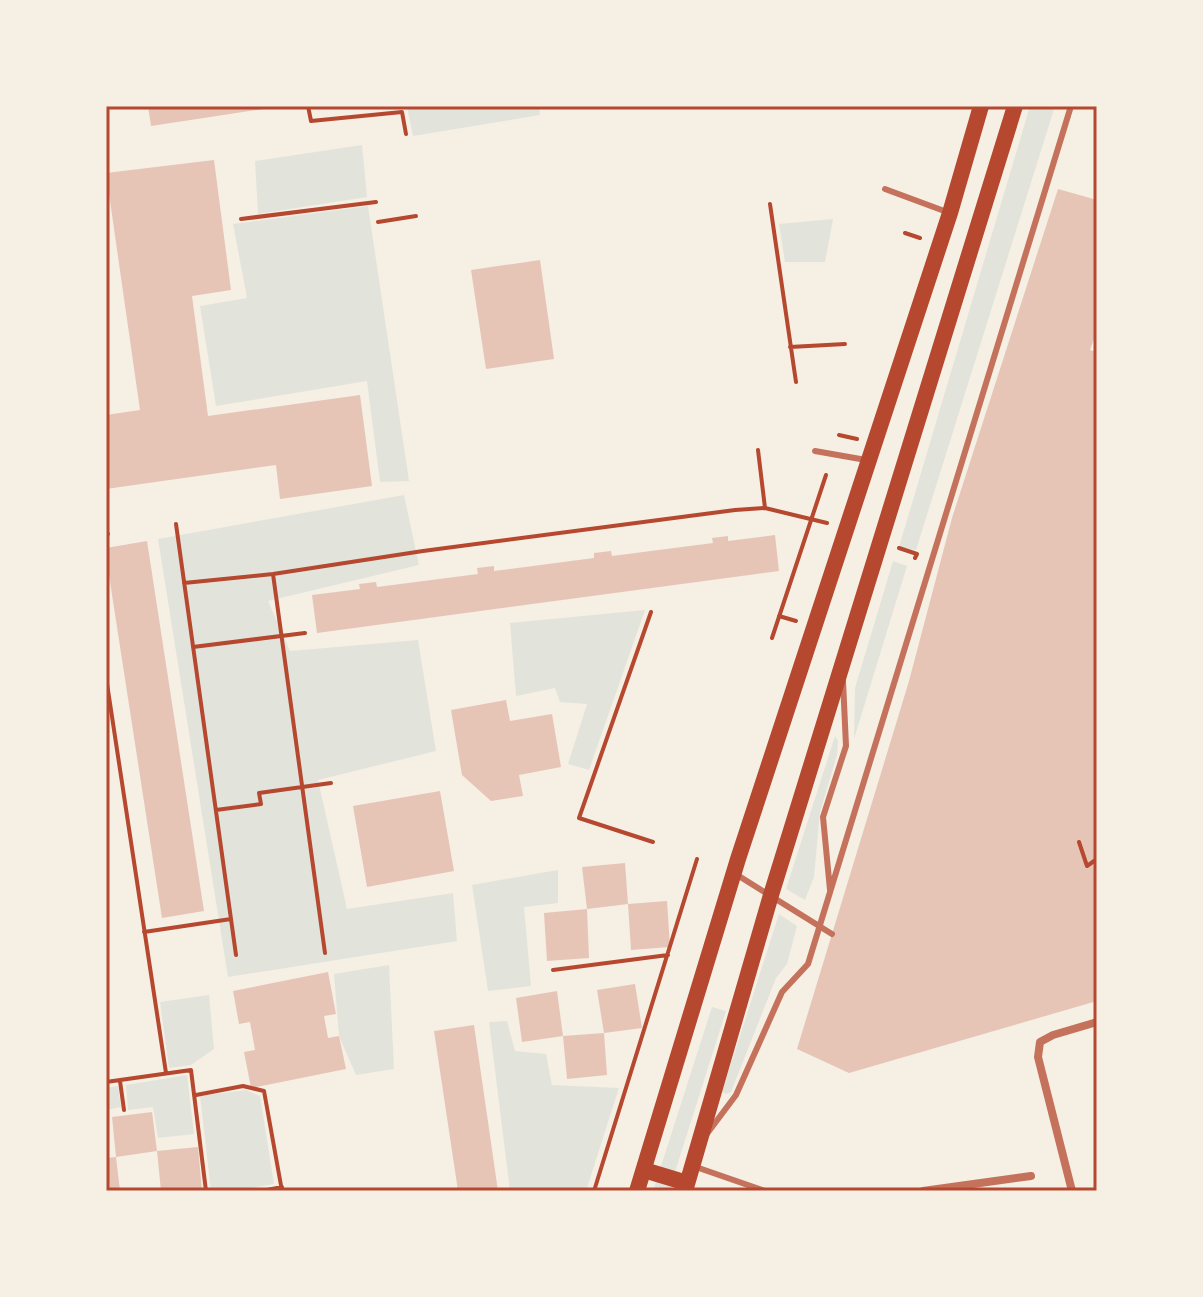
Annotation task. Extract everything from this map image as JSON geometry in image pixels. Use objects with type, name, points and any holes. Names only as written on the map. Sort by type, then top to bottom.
[{"type":"main road","points":[[637,1191],[734,873],[950,213],[981,106]]},
{"type":"main road","points":[[644,1170],[686,1187],[771,895],[1015,106]]},
{"type":"street","points":[[1072,1191],[1038,1057],[1040,1042],[1097,1022]]},
{"type":"street","points":[[923,1191],[1031,1176]]},
{"type":"lane","points":[[699,1144],[736,1095],[782,992],[808,964],[1071,106]]},
{"type":"lane","points":[[885,189],[950,213]]},
{"type":"lane","points":[[815,451],[870,461]]},
{"type":"lane","points":[[830,894],[823,817],[846,746],[842,663]]},
{"type":"lane","points":[[734,873],[832,934]]},
{"type":"lane","points":[[693,1166],[765,1191]]},
{"type":"path","points":[[308,106],[311,121],[402,112],[406,134]]},
{"type":"path","points":[[386,106],[387,113]]},
{"type":"path","points":[[241,219],[376,202]]},
{"type":"path","points":[[770,204],[796,382]]},
{"type":"path","points":[[378,222],[416,216]]},
{"type":"path","points":[[790,347],[845,344]]},
{"type":"path","points":[[758,450],[765,508]]},
{"type":"path","points":[[772,638],[826,475]]},
{"type":"path","points":[[184,583],[273,574],[423,551],[765,508],[836,526]]},
{"type":"path","points":[[176,524],[236,955]]},
{"type":"path","points":[[893,546],[917,554],[914,564]]},
{"type":"path","points":[[273,574],[325,953]]},
{"type":"path","points":[[651,612],[579,818],[653,842]]},
{"type":"path","points":[[779,616],[802,623]]},
{"type":"path","points":[[193,647],[305,633]]},
{"type":"path","points":[[106,677],[166,1073]]},
{"type":"path","points":[[216,810],[261,804],[259,793],[331,783]]},
{"type":"path","points":[[1079,842],[1087,866],[1097,859]]},
{"type":"path","points":[[594,1191],[697,859]]},
{"type":"path","points":[[144,932],[231,919]]},
{"type":"path","points":[[553,970],[668,955]]},
{"type":"path","points":[[106,1082],[191,1070],[206,1191]]},
{"type":"path","points":[[120,1080],[124,1110]]},
{"type":"path","points":[[196,1095],[243,1086],[264,1091],[282,1189],[262,1191]]},
{"type":"shaded area","points":[[404,106],[539,106],[540,115],[413,136],[407,107]]},
{"type":"shaded area","points":[[1030,106],[1055,106],[916,550],[899,547]]},
{"type":"shaded area","points":[[362,145],[367,197],[258,214],[255,161]]},
{"type":"shaded area","points":[[368,206],[409,481],[380,482],[367,381],[216,406],[200,306],[247,298],[233,224]]},
{"type":"shaded area","points":[[833,219],[825,262],[785,262],[779,224]]},
{"type":"shaded area","points":[[404,495],[419,565],[268,601],[290,651],[418,640],[436,751],[318,780],[347,909],[453,893],[457,941],[228,977],[158,539]]},
{"type":"shaded area","points":[[893,561],[907,566],[854,739],[855,688]]},
{"type":"shaded area","points":[[645,610],[589,770],[568,764],[587,704],[560,702],[555,688],[516,696],[510,623]]},
{"type":"shaded area","points":[[835,736],[838,741],[837,755],[820,812],[814,877],[805,900],[786,889]]},
{"type":"shaded area","points":[[558,870],[558,903],[524,907],[531,986],[488,991],[472,885]]},
{"type":"shaded area","points":[[779,914],[797,926],[787,964],[776,978],[731,1092],[726,1094],[722,1092]]},
{"type":"shaded area","points":[[389,965],[394,1069],[356,1075],[339,1036],[334,974]]},
{"type":"shaded area","points":[[209,995],[214,1049],[191,1065],[169,1068],[160,1002]]},
{"type":"shaded area","points":[[712,1007],[726,1011],[669,1191],[653,1191]]},
{"type":"shaded area","points":[[507,1021],[515,1051],[546,1054],[552,1085],[619,1088],[586,1191],[510,1191],[489,1022]]},
{"type":"shaded area","points":[[187,1075],[194,1134],[158,1138],[153,1107],[128,1110],[126,1085]]},
{"type":"shaded area","points":[[118,1086],[121,1107],[106,1110],[106,1088]]},
{"type":"shaded area","points":[[246,1090],[260,1096],[274,1184],[235,1191],[211,1191],[200,1096]]},
{"type":"building","points":[[148,106],[270,106],[270,108],[151,126]]},
{"type":"building","points":[[214,160],[231,290],[192,296],[208,416],[360,395],[372,486],[280,499],[276,465],[106,489],[106,415],[140,410],[106,173]]},
{"type":"building","points":[[1058,189],[1097,200],[1097,330],[1090,350],[1097,352],[1097,1001],[849,1073],[797,1049],[909,681],[952,518]]},
{"type":"building","points":[[540,260],[554,359],[486,369],[471,270]]},
{"type":"building","points":[[775,535],[779,571],[317,633],[312,595],[360,589],[359,584],[376,582],[377,587],[478,574],[477,568],[494,566],[494,571],[594,558],[594,553],[611,551],[612,556],[713,543],[712,538],[728,536],[728,541]]},
{"type":"building","points":[[147,541],[204,911],[162,918],[106,556],[106,548]]},
{"type":"building","points":[[506,700],[510,721],[552,714],[561,767],[519,775],[523,796],[491,801],[462,775],[451,710]]},
{"type":"building","points":[[440,791],[454,871],[367,887],[353,806]]},
{"type":"building","points":[[625,863],[628,904],[587,909],[582,867]]},
{"type":"building","points":[[667,901],[670,947],[631,950],[628,904]]},
{"type":"building","points":[[587,909],[589,958],[547,961],[544,913]]},
{"type":"building","points":[[328,972],[336,1014],[324,1016],[328,1038],[339,1036],[346,1069],[251,1088],[244,1052],[255,1050],[250,1022],[239,1024],[233,991]]},
{"type":"building","points":[[635,984],[642,1028],[604,1033],[597,990]]},
{"type":"building","points":[[557,991],[563,1036],[522,1042],[516,998]]},
{"type":"building","points":[[474,1025],[498,1191],[458,1191],[434,1031]]},
{"type":"building","points":[[604,1033],[607,1075],[567,1079],[563,1036]]},
{"type":"building","points":[[152,1112],[157,1151],[116,1157],[112,1117]]},
{"type":"building","points":[[198,1147],[202,1191],[161,1191],[157,1151]]},
{"type":"building","points":[[116,1157],[120,1191],[106,1191],[106,1158]]}]
